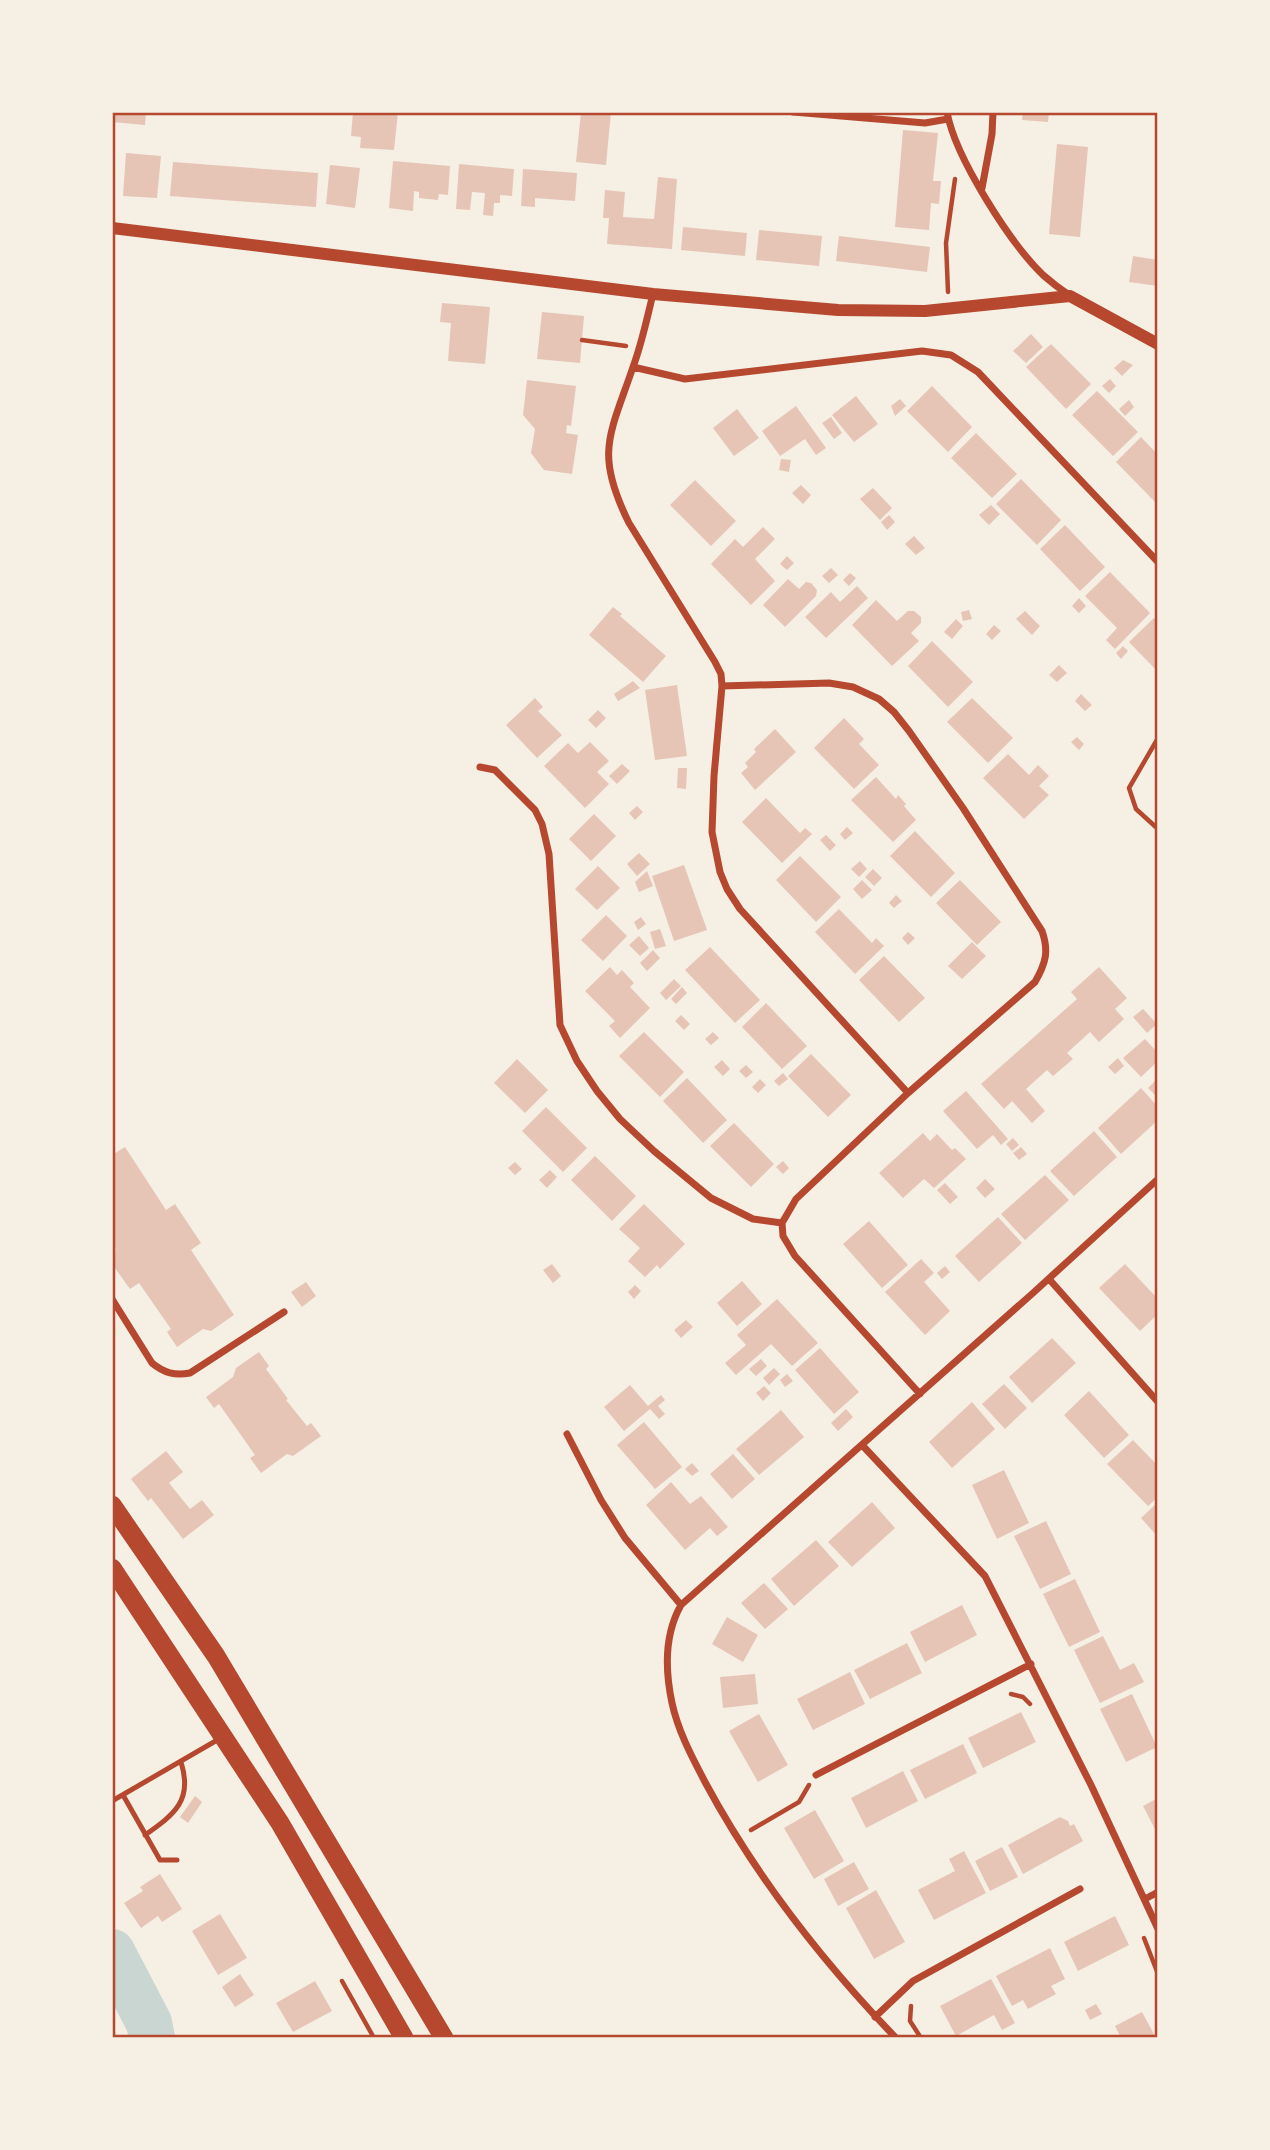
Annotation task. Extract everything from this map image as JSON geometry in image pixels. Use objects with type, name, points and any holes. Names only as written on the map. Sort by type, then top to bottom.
[{"type":"highway","points":[[112,1505],[216,1656],[444,2038]]},
{"type":"highway","points":[[112,1568],[287,1835],[404,2038]]},
{"type":"street","points":[[793,112],[925,123],[948,116],[962,152],[981,188],[1025,254],[1043,275],[1070,296],[1158,344]]},
{"type":"street","points":[[981,188],[992,134],[993,112]]},
{"type":"street","points":[[112,228],[653,294],[838,310],[952,309],[1070,296]]},
{"type":"street","points":[[653,294],[640,348],[609,435],[610,476],[629,523],[715,662],[722,686],[712,832],[720,872],[740,909],[908,1093]]},
{"type":"street","points":[[634,367],[685,379],[922,351],[951,355],[978,372],[1158,562]]},
{"type":"street","points":[[722,686],[829,682],[853,687],[879,699],[909,731],[963,808],[1042,931],[1047,947],[1046,963],[1035,982],[908,1093],[796,1199],[782,1223],[783,1236],[795,1256],[920,1394]]},
{"type":"street","points":[[480,767],[495,771],[535,810],[542,824],[548,854],[560,1025],[577,1061],[597,1091],[624,1123],[689,1182],[710,1198],[753,1219],[782,1223]]},
{"type":"street","points":[[896,2038],[823,1956],[781,1901],[718,1806],[685,1742],[672,1705],[667,1672],[668,1641],[673,1618],[681,1605],[1158,1179]]},
{"type":"street","points":[[1049,1279],[1158,1402]]},
{"type":"street","points":[[112,1299],[152,1363],[158,1368],[179,1375],[190,1373],[284,1311]]},
{"type":"street","points":[[567,1434],[601,1500],[625,1538],[681,1605]]},
{"type":"street","points":[[862,1445],[985,1576],[1031,1664],[1158,1929]]},
{"type":"street","points":[[816,1775],[1031,1664]]},
{"type":"street","points":[[875,2017],[913,1981],[1080,1889]]},
{"type":"street","points":[[1145,1899],[1158,1892]]},
{"type":"lane","points":[[112,1801],[224,1736]]},
{"type":"lane","points":[[145,1835],[168,1818],[184,1793],[186,1779],[181,1762]]},
{"type":"lane","points":[[123,1795],[160,1860],[177,1860]]},
{"type":"path","points":[[952,309],[947,289],[946,243],[955,176],[962,152]]},
{"type":"path","points":[[582,340],[640,348]]},
{"type":"path","points":[[1158,738],[1129,788],[1136,809],[1158,829]]},
{"type":"path","points":[[738,1838],[799,1802],[816,1775]]},
{"type":"path","points":[[341,1979],[374,2038]]},
{"type":"path","points":[[912,2004],[910,2021],[921,2038]]},
{"type":"building","points":[[112,112],[146,112],[145,125],[112,122]]},
{"type":"building","points":[[353,112],[398,112],[394,150],[360,148],[361,137],[351,136]]},
{"type":"building","points":[[581,112],[611,112],[606,165],[576,162]]},
{"type":"building","points":[[1023,112],[1049,112],[1048,122],[1022,120]]},
{"type":"building","points":[[903,130],[938,133],[933,181],[941,181],[939,204],[931,203],[929,230],[895,227]]},
{"type":"building","points":[[1057,144],[1088,147],[1080,237],[1049,234]]},
{"type":"building","points":[[126,153],[161,156],[157,198],[123,196]]},
{"type":"building","points":[[393,161],[450,166],[448,195],[439,194],[438,200],[419,198],[419,192],[414,191],[413,211],[389,208]]},
{"type":"building","points":[[173,162],[318,173],[316,207],[170,196]]},
{"type":"building","points":[[459,164],[514,169],[512,196],[500,195],[500,203],[494,203],[493,216],[483,215],[485,193],[472,192],[470,210],[456,209]]},
{"type":"building","points":[[330,165],[360,168],[355,208],[326,204]]},
{"type":"building","points":[[523,169],[577,173],[575,201],[535,198],[535,207],[521,206]]},
{"type":"building","points":[[658,177],[677,179],[672,249],[607,244],[609,218],[603,218],[605,190],[625,192],[623,217],[654,219]]},
{"type":"building","points":[[683,227],[747,233],[745,256],[681,250]]},
{"type":"building","points":[[759,230],[822,236],[819,266],[756,260]]},
{"type":"building","points":[[839,236],[930,247],[927,272],[836,261]]},
{"type":"building","points":[[1133,256],[1158,260],[1158,286],[1129,282]]},
{"type":"building","points":[[442,303],[490,307],[485,364],[448,361],[451,323],[440,322]]},
{"type":"building","points":[[542,312],[584,316],[580,363],[537,359]]},
{"type":"building","points":[[1031,334],[1043,347],[1026,363],[1013,351]]},
{"type":"building","points":[[1051,344],[1091,384],[1066,409],[1026,367]]},
{"type":"building","points":[[1123,360],[1133,365],[1122,376],[1114,368]]},
{"type":"building","points":[[1110,379],[1116,386],[1109,393],[1102,386]]},
{"type":"building","points":[[527,380],[576,386],[571,426],[567,425],[566,433],[578,435],[572,474],[544,470],[531,453],[535,429],[523,415]]},
{"type":"building","points":[[932,386],[972,427],[948,452],[907,411]]},
{"type":"building","points":[[1097,391],[1138,432],[1113,456],[1072,415]]},
{"type":"building","points":[[856,396],[878,424],[854,442],[832,415]]},
{"type":"building","points":[[900,399],[906,406],[895,416],[891,406]]},
{"type":"building","points":[[1129,400],[1134,407],[1125,416],[1119,409]]},
{"type":"building","points":[[796,406],[826,448],[816,455],[805,439],[780,456],[762,431]]},
{"type":"building","points":[[737,409],[759,438],[734,456],[713,428]]},
{"type":"building","points":[[831,417],[842,433],[834,439],[822,423]]},
{"type":"building","points":[[976,433],[1017,474],[992,498],[951,458]]},
{"type":"building","points":[[1141,437],[1158,455],[1156,503],[1116,462]]},
{"type":"building","points":[[781,459],[791,460],[789,472],[779,470]]},
{"type":"building","points":[[1021,479],[1061,520],[1037,545],[996,504]]},
{"type":"building","points":[[695,480],[736,521],[711,546],[670,505]]},
{"type":"building","points":[[801,485],[811,495],[803,504],[792,493]]},
{"type":"building","points":[[873,488],[892,508],[880,520],[860,499]]},
{"type":"building","points":[[991,505],[1000,514],[989,525],[979,515]]},
{"type":"building","points":[[889,515],[895,522],[887,530],[881,522]]},
{"type":"building","points":[[1065,525],[1105,567],[1080,591],[1040,549]]},
{"type":"building","points":[[763,527],[775,539],[755,559],[775,581],[751,605],[711,564],[735,539],[743,547]]},
{"type":"building","points":[[914,536],[925,548],[916,555],[905,544]]},
{"type":"building","points":[[787,556],[794,563],[787,570],[780,564]]},
{"type":"building","points":[[831,568],[838,575],[829,583],[822,576]]},
{"type":"building","points":[[1110,572],[1150,613],[1115,649],[1106,640],[1117,628],[1085,596]]},
{"type":"building","points":[[850,573],[856,578],[849,586],[843,580]]},
{"type":"building","points":[[788,579],[799,589],[806,582],[811,583],[817,590],[816,596],[785,627],[763,605]]},
{"type":"building","points":[[857,586],[868,598],[826,638],[805,617],[831,592],[840,602]]},
{"type":"building","points":[[1079,598],[1086,606],[1079,613],[1072,606]]},
{"type":"building","points":[[876,600],[897,621],[908,611],[914,611],[921,617],[921,623],[911,633],[919,641],[892,666],[852,625]]},
{"type":"building","points":[[613,607],[666,656],[643,682],[589,635]]},
{"type":"building","points":[[969,610],[972,619],[963,621],[961,612]]},
{"type":"building","points":[[1025,611],[1040,626],[1032,635],[1016,619]]},
{"type":"building","points":[[1154,618],[1158,622],[1158,672],[1129,642]]},
{"type":"building","points":[[956,619],[963,626],[952,639],[944,632]]},
{"type":"building","points":[[994,625],[1001,631],[992,640],[986,634]]},
{"type":"building","points":[[932,641],[973,682],[948,707],[908,666]]},
{"type":"building","points":[[1123,646],[1128,651],[1121,659],[1116,653]]},
{"type":"building","points":[[1059,665],[1067,673],[1057,682],[1049,675]]},
{"type":"building","points":[[633,681],[640,688],[618,701],[614,694]]},
{"type":"building","points":[[677,685],[687,756],[655,760],[645,690]]},
{"type":"building","points":[[1081,694],[1092,705],[1085,711],[1075,701]]},
{"type":"building","points":[[535,698],[543,707],[538,711],[562,735],[537,758],[506,725]]},
{"type":"building","points":[[972,698],[1013,738],[988,763],[947,722]]},
{"type":"building","points":[[598,710],[606,718],[596,728],[588,720]]},
{"type":"building","points":[[844,718],[864,739],[859,744],[879,765],[854,789],[814,748]]},
{"type":"building","points":[[775,729],[796,752],[755,790],[741,773],[748,767],[745,763],[756,752],[754,749]]},
{"type":"building","points":[[1077,737],[1084,744],[1079,750],[1071,742]]},
{"type":"building","points":[[590,742],[609,761],[597,772],[609,784],[585,808],[544,766],[568,743],[578,753]]},
{"type":"building","points":[[1008,754],[1029,775],[1038,765],[1049,776],[1039,786],[1049,795],[1024,819],[983,778]]},
{"type":"building","points":[[622,764],[630,771],[617,784],[609,776]]},
{"type":"building","points":[[678,768],[687,768],[686,789],[677,788]]},
{"type":"building","points":[[876,777],[896,799],[898,795],[916,820],[893,842],[851,800]]},
{"type":"building","points":[[766,798],[800,833],[805,828],[812,834],[782,863],[742,822]]},
{"type":"building","points":[[637,806],[643,812],[635,820],[629,813]]},
{"type":"building","points":[[594,814],[616,836],[591,861],[569,839]]},
{"type":"building","points":[[847,827],[853,833],[845,840],[840,834]]},
{"type":"building","points":[[915,831],[955,873],[931,897],[890,856]]},
{"type":"building","points":[[826,835],[836,845],[830,851],[820,840]]},
{"type":"building","points":[[639,853],[650,864],[637,876],[627,864]]},
{"type":"building","points":[[800,856],[841,897],[816,922],[776,880]]},
{"type":"building","points":[[860,861],[867,869],[859,877],[851,869]]},
{"type":"building","points":[[684,865],[707,930],[674,941],[652,876]]},
{"type":"building","points":[[598,866],[620,888],[597,910],[575,889]]},
{"type":"building","points":[[873,869],[882,878],[874,886],[865,877]]},
{"type":"building","points":[[647,871],[653,886],[639,892],[635,882]]},
{"type":"building","points":[[862,880],[872,890],[862,899],[853,889]]},
{"type":"building","points":[[960,880],[1001,922],[977,945],[936,903]]},
{"type":"building","points":[[896,895],[902,901],[894,908],[889,903]]},
{"type":"building","points":[[839,909],[872,943],[876,938],[884,946],[855,974],[815,932]]},
{"type":"building","points":[[606,915],[627,936],[603,961],[581,940]]},
{"type":"building","points":[[641,917],[646,924],[638,930],[634,922]]},
{"type":"building","points":[[660,929],[666,946],[655,949],[650,932]]},
{"type":"building","points":[[908,932],[915,938],[908,945],[902,938]]},
{"type":"building","points":[[639,936],[649,948],[640,956],[629,945]]},
{"type":"building","points":[[972,942],[986,956],[962,979],[948,966]]},
{"type":"building","points":[[710,947],[760,1000],[735,1023],[685,970]]},
{"type":"building","points":[[653,950],[660,958],[647,971],[640,963]]},
{"type":"building","points":[[884,956],[925,998],[899,1022],[859,980]]},
{"type":"building","points":[[610,967],[617,975],[622,970],[634,983],[630,987],[650,1008],[620,1038],[609,1026],[615,1021],[585,991]]},
{"type":"building","points":[[1099,967],[1127,998],[1115,1009],[1124,1019],[1099,1042],[1090,1032],[1067,1053],[1073,1059],[1053,1076],[1047,1070],[1026,1089],[1045,1111],[1032,1123],[1012,1101],[1004,1109],[981,1084],[1077,999],[1071,992]]},
{"type":"building","points":[[674,979],[681,986],[666,1000],[660,993]]},
{"type":"building","points":[[682,987],[687,993],[676,1004],[671,999]]},
{"type":"building","points":[[766,1003],[807,1046],[782,1069],[742,1027]]},
{"type":"building","points":[[1143,1009],[1157,1024],[1147,1033],[1133,1017]]},
{"type":"building","points":[[681,1015],[690,1024],[684,1030],[675,1021]]},
{"type":"building","points":[[644,1032],[684,1072],[660,1097],[619,1056]]},
{"type":"building","points":[[713,1032],[719,1038],[711,1045],[705,1039]]},
{"type":"building","points":[[1145,1039],[1158,1053],[1158,1061],[1141,1077],[1123,1058]]},
{"type":"building","points":[[811,1054],[851,1095],[828,1117],[788,1076]]},
{"type":"building","points":[[1118,1058],[1124,1066],[1115,1074],[1108,1067]]},
{"type":"building","points":[[517,1059],[548,1090],[525,1113],[494,1083]]},
{"type":"building","points":[[722,1060],[730,1069],[723,1076],[714,1067]]},
{"type":"building","points":[[746,1065],[753,1072],[746,1078],[739,1071]]},
{"type":"building","points":[[783,1073],[788,1079],[779,1086],[774,1081]]},
{"type":"building","points":[[687,1078],[727,1120],[703,1143],[663,1101]]},
{"type":"building","points":[[1158,1078],[1158,1098],[1148,1088]]},
{"type":"building","points":[[760,1079],[766,1085],[758,1093],[752,1087]]},
{"type":"building","points":[[1141,1088],[1158,1107],[1158,1120],[1121,1154],[1098,1128]]},
{"type":"building","points":[[966,1091],[1008,1139],[1001,1145],[993,1135],[977,1149],[943,1111]]},
{"type":"building","points":[[546,1107],[587,1148],[563,1172],[522,1131]]},
{"type":"building","points":[[734,1123],[774,1164],[751,1187],[710,1146]]},
{"type":"building","points":[[1094,1131],[1117,1157],[1074,1196],[1050,1171]]},
{"type":"building","points":[[923,1133],[930,1141],[937,1134],[952,1150],[955,1148],[966,1159],[934,1188],[924,1179],[903,1198],[879,1173]]},
{"type":"building","points":[[1013,1138],[1019,1145],[1012,1151],[1006,1144]]},
{"type":"building","points":[[125,1147],[166,1210],[175,1204],[201,1243],[191,1250],[234,1315],[211,1331],[203,1329],[177,1347],[167,1332],[171,1329],[139,1283],[130,1289],[112,1264],[112,1253],[116,1250],[112,1244],[112,1155]]},
{"type":"building","points":[[1021,1147],[1027,1154],[1019,1160],[1013,1153]]},
{"type":"building","points":[[595,1156],[636,1196],[612,1221],[571,1180]]},
{"type":"building","points":[[783,1161],[789,1168],[783,1174],[776,1167]]},
{"type":"building","points":[[515,1162],[522,1169],[515,1175],[508,1168]]},
{"type":"building","points":[[550,1170],[557,1177],[547,1188],[539,1180]]},
{"type":"building","points":[[1045,1175],[1069,1200],[1025,1240],[1001,1214]]},
{"type":"building","points":[[985,1179],[995,1189],[985,1198],[976,1188]]},
{"type":"building","points":[[945,1183],[958,1197],[950,1204],[937,1190]]},
{"type":"building","points":[[644,1204],[685,1244],[660,1269],[657,1265],[645,1277],[628,1261],[640,1248],[619,1229]]},
{"type":"building","points":[[998,1217],[1022,1243],[979,1282],[955,1256]]},
{"type":"building","points":[[869,1221],[908,1265],[882,1288],[843,1244]]},
{"type":"building","points":[[921,1259],[934,1273],[924,1282],[950,1311],[925,1335],[885,1292]]},
{"type":"building","points":[[552,1264],[561,1276],[553,1283],[543,1270]]},
{"type":"building","points":[[1125,1264],[1158,1299],[1158,1314],[1140,1331],[1099,1288]]},
{"type":"building","points":[[945,1266],[950,1272],[942,1279],[937,1273]]},
{"type":"building","points":[[742,1281],[762,1304],[737,1326],[717,1303]]},
{"type":"building","points":[[306,1282],[316,1296],[302,1307],[291,1292]]},
{"type":"building","points":[[635,1285],[641,1291],[634,1299],[628,1292]]},
{"type":"building","points":[[777,1299],[818,1343],[792,1366],[771,1344],[736,1375],[725,1363],[746,1345],[737,1335]]},
{"type":"building","points":[[686,1320],[693,1327],[681,1338],[674,1330]]},
{"type":"building","points":[[1052,1338],[1076,1363],[1032,1403],[1009,1377]]},
{"type":"building","points":[[820,1348],[859,1392],[834,1414],[795,1370]]},
{"type":"building","points":[[259,1352],[269,1366],[266,1369],[288,1399],[286,1400],[307,1426],[311,1423],[321,1436],[293,1456],[287,1454],[261,1473],[250,1458],[255,1455],[219,1404],[214,1408],[206,1397],[233,1377],[236,1368]]},
{"type":"building","points":[[761,1359],[767,1366],[756,1376],[749,1369]]},
{"type":"building","points":[[774,1368],[780,1374],[769,1385],[763,1378]]},
{"type":"building","points":[[787,1374],[793,1381],[785,1387],[780,1380]]},
{"type":"building","points":[[1004,1384],[1027,1408],[1005,1429],[982,1404]]},
{"type":"building","points":[[630,1385],[648,1406],[661,1395],[665,1400],[658,1406],[665,1414],[659,1419],[650,1409],[624,1431],[604,1407]]},
{"type":"building","points":[[764,1386],[771,1393],[763,1401],[756,1393]]},
{"type":"building","points":[[1089,1391],[1129,1435],[1104,1458],[1064,1415]]},
{"type":"building","points":[[972,1402],[995,1429],[952,1468],[929,1442]]},
{"type":"building","points":[[846,1409],[853,1417],[838,1431],[831,1423]]},
{"type":"building","points":[[781,1410],[804,1437],[759,1475],[736,1449]]},
{"type":"building","points":[[644,1422],[682,1467],[655,1489],[617,1445]]},
{"type":"building","points":[[1133,1440],[1158,1466],[1158,1497],[1148,1506],[1107,1464]]},
{"type":"building","points":[[166,1451],[183,1472],[169,1483],[190,1509],[202,1500],[214,1515],[183,1539],[151,1498],[148,1501],[131,1479]]},
{"type":"building","points":[[733,1454],[755,1479],[732,1499],[710,1474]]},
{"type":"building","points":[[692,1463],[699,1471],[692,1476],[685,1469]]},
{"type":"building","points":[[1004,1470],[1029,1523],[997,1539],[972,1485]]},
{"type":"building","points":[[671,1482],[690,1504],[701,1496],[728,1527],[717,1536],[710,1528],[685,1550],[646,1505]]},
{"type":"building","points":[[872,1502],[895,1528],[852,1567],[828,1542]]},
{"type":"building","points":[[1158,1502],[1158,1537],[1141,1518]]},
{"type":"building","points":[[1046,1521],[1071,1574],[1040,1589],[1014,1536]]},
{"type":"building","points":[[816,1540],[839,1566],[794,1606],[771,1579]]},
{"type":"building","points":[[1075,1579],[1100,1632],[1069,1647],[1043,1594]]},
{"type":"building","points":[[764,1583],[788,1609],[765,1629],[741,1603]]},
{"type":"building","points":[[962,1605],[977,1635],[925,1662],[910,1632]]},
{"type":"building","points":[[727,1617],[758,1635],[743,1662],[712,1644]]},
{"type":"building","points":[[1103,1636],[1120,1670],[1134,1663],[1144,1682],[1100,1703],[1074,1650]]},
{"type":"building","points":[[907,1643],[922,1673],[870,1699],[854,1670]]},
{"type":"building","points":[[850,1672],[865,1704],[813,1730],[797,1699]]},
{"type":"building","points":[[755,1674],[758,1704],[723,1708],[720,1677]]},
{"type":"building","points":[[1132,1694],[1157,1747],[1126,1762],[1100,1709]]},
{"type":"building","points":[[1021,1712],[1036,1742],[983,1768],[968,1738]]},
{"type":"building","points":[[759,1714],[788,1765],[758,1782],[729,1731]]},
{"type":"building","points":[[963,1744],[977,1773],[925,1799],[910,1770]]},
{"type":"building","points":[[903,1771],[918,1801],[866,1828],[851,1798]]},
{"type":"building","points":[[195,1796],[202,1802],[188,1823],[180,1817]]},
{"type":"building","points":[[1158,1798],[1158,1835],[1143,1806]]},
{"type":"building","points":[[815,1810],[844,1861],[814,1879],[784,1828]]},
{"type":"building","points":[[1060,1817],[1068,1821],[1070,1826],[1074,1824],[1083,1841],[1023,1874],[1008,1845]]},
{"type":"building","points":[[1002,1847],[1018,1877],[990,1891],[975,1861]]},
{"type":"building","points":[[964,1851],[986,1893],[934,1920],[918,1890],[955,1871],[949,1859]]},
{"type":"building","points":[[854,1862],[869,1889],[838,1906],[824,1879]]},
{"type":"building","points":[[160,1874],[182,1909],[162,1922],[158,1916],[141,1928],[124,1903],[143,1891],[140,1887]]},
{"type":"building","points":[[876,1890],[905,1942],[874,1959],[846,1908]]},
{"type":"building","points":[[220,1914],[247,1958],[218,1975],[192,1931]]},
{"type":"building","points":[[1115,1916],[1129,1945],[1078,1971],[1064,1942]]},
{"type":"building","points":[[1050,1948],[1065,1979],[1051,1986],[1056,1994],[1028,2009],[1023,2000],[1012,2006],[996,1976]]},
{"type":"building","points":[[240,1974],[254,1995],[235,2007],[222,1987]]},
{"type":"building","points":[[991,1979],[1015,2023],[1002,2030],[994,2015],[956,2036],[940,2006]]},
{"type":"building","points":[[315,1981],[332,2011],[293,2032],[276,2003]]},
{"type":"building","points":[[1096,2004],[1102,2014],[1090,2020],[1085,2010]]},
{"type":"building","points":[[1142,2012],[1156,2038],[1121,2038],[1115,2026]]},
{"type":"waterway","points":[[112,1952],[149,2023],[152,2038]]}]
